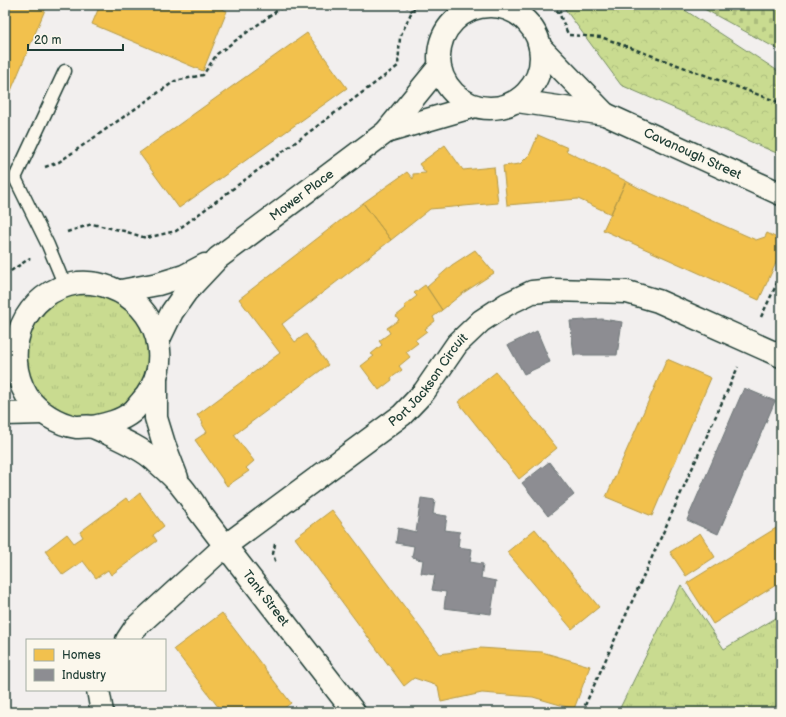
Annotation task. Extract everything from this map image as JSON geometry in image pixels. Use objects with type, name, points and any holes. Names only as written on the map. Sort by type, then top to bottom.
[{"type":"street","points":[[495,5],[511,10],[525,18],[535,31],[540,47],[542,62],[537,77],[529,90],[517,101],[497,108],[475,106],[462,101],[452,92],[444,80],[439,67],[438,51],[442,36],[451,22],[464,12],[479,6],[495,5]]},
{"type":"street","name":"Cavanough Street","points":[[540,47],[605,114]]},
{"type":"street","name":"Mower Place","points":[[121,291],[158,284],[184,276],[218,258],[386,132],[439,67]]},
{"type":"street","name":"Cavanough Street","points":[[517,101],[605,114],[781,194]]},
{"type":"street","name":"Mower Place","points":[[386,132],[475,106]]},
{"type":"street","name":"Mower Place","points":[[158,342],[172,312],[182,297],[218,258]]},
{"type":"street","points":[[78,283],[101,284],[121,291],[138,304],[151,321],[158,342],[159,360],[156,378],[146,396],[132,412],[114,422],[93,427],[76,426],[58,422],[43,413],[28,398],[18,379],[11,346],[25,317],[39,300],[65,286],[78,283]]},
{"type":"street","name":"Port Jackson Circuit","points":[[128,639],[135,628],[225,546],[402,415],[424,392],[457,344],[480,321],[507,304],[532,292],[552,290],[628,292],[658,301],[781,356]]},
{"type":"street","name":"Tank Street","points":[[156,378],[156,418],[164,444],[180,485]]},
{"type":"street","points":[[5,414],[43,413]]},
{"type":"street","name":"Tank Street","points":[[93,427],[127,443],[151,457],[180,485],[225,546],[354,712]]},
{"type":"street","points":[[98,691],[102,712]]},
{"type":"lane","points":[[65,71],[10,176],[48,245],[65,286]]},
{"type":"path","points":[[10,176],[59,162],[176,81],[203,75],[217,54],[285,5]]},
{"type":"path","points":[[405,5],[412,11]]},
{"type":"path","points":[[5,275],[68,231],[92,224],[124,231],[146,238],[176,231],[398,66],[400,38],[412,11],[417,5]]},
{"type":"path","points":[[559,13],[569,5]]},
{"type":"path","points":[[568,35],[601,37],[781,103]]},
{"type":"path","points":[[582,712],[749,341],[781,275]]},
{"type":"path","points":[[276,542],[273,554],[278,567]]},
{"type":"green space","points":[[562,5],[677,5],[781,73],[781,155],[621,85]]},
{"type":"green space","points":[[697,5],[781,5],[781,51]]},
{"type":"green space","points":[[77,292],[102,293],[125,302],[153,344],[139,400],[94,423],[48,409],[32,391],[24,367],[24,341],[35,318],[52,302]]},
{"type":"green space","points":[[681,585],[724,649],[781,615],[781,712],[618,712]]},
{"type":"building: Homes","points":[[5,5],[47,5],[5,105]]},
{"type":"building: Homes","points":[[100,5],[213,5],[227,11],[203,71],[92,24]]},
{"type":"building: Homes","points":[[307,33],[347,88],[179,208],[139,153]]},
{"type":"building: Homes","points":[[538,135],[568,148],[566,151],[626,181],[611,214],[578,199],[507,205],[503,166],[520,164],[530,154]]},
{"type":"building: Homes","points":[[445,145],[463,170],[494,167],[498,203],[430,209],[391,240],[363,203],[407,172],[413,179],[413,174],[426,173],[419,164]]},
{"type":"building: Homes","points":[[626,181],[756,240],[765,237],[767,233],[781,240],[781,252],[759,300],[603,230]]},
{"type":"building: Homes","points":[[363,203],[391,240],[282,324],[295,342],[306,334],[328,365],[234,435],[254,461],[246,468],[249,471],[227,486],[195,440],[207,432],[197,415],[280,353],[239,299]]},
{"type":"building: Homes","points":[[475,250],[494,273],[463,293],[442,310],[427,287],[452,265]]},
{"type":"building: Homes","points":[[425,285],[442,310],[433,317],[435,321],[425,329],[427,331],[415,340],[418,343],[406,352],[410,357],[399,366],[402,370],[379,390],[361,366],[374,356],[371,354],[382,345],[379,341],[390,333],[387,328],[399,320],[396,316],[406,308],[404,306],[417,296],[414,293]]},
{"type":"building: Homes","points":[[667,359],[711,378],[652,516],[606,497]]},
{"type":"building: Homes","points":[[496,372],[557,448],[519,479],[458,402]]},
{"type":"building: Homes","points":[[140,493],[164,526],[153,535],[157,541],[111,575],[108,570],[96,578],[83,561],[63,575],[45,551],[67,534],[74,543],[83,537],[80,532],[126,498],[129,502]]},
{"type":"building: Homes","points":[[332,510],[440,654],[480,648],[542,652],[590,666],[574,709],[533,697],[482,693],[441,702],[438,686],[414,678],[404,686],[295,538]]},
{"type":"building: Homes","points":[[781,525],[781,582],[713,624],[687,583]]},
{"type":"building: Homes","points":[[535,529],[599,607],[572,629],[507,552]]},
{"type":"building: Homes","points":[[700,533],[715,557],[686,576],[670,552]]},
{"type":"building: Homes","points":[[222,613],[291,703],[279,712],[222,712],[174,649]]},
{"type":"building: Industry","points":[[602,319],[622,322],[617,355],[574,355],[570,321]]},
{"type":"building: Industry","points":[[537,331],[550,362],[524,374],[508,345]]},
{"type":"building: Industry","points":[[744,388],[775,401],[718,534],[687,520]]},
{"type":"building: Industry","points":[[549,462],[574,495],[548,516],[522,483]]},
{"type":"building: Industry","points":[[421,498],[435,500],[433,514],[447,516],[445,530],[460,532],[458,547],[472,549],[470,562],[483,564],[481,578],[496,581],[491,614],[444,608],[446,592],[432,590],[435,575],[421,573],[423,560],[412,557],[414,546],[396,543],[398,528],[416,532]]}]
